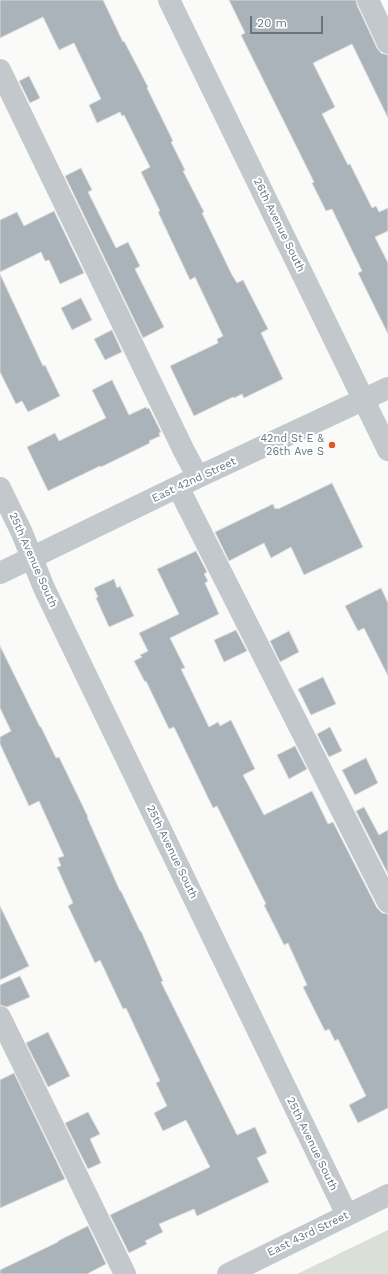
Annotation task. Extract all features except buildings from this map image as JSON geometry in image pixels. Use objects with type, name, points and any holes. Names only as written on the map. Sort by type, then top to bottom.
[{"type":"street","name":"26th Avenue South","points":[[169,0],[388,450]]},
{"type":"street","points":[[368,0],[388,43]]},
{"type":"street","points":[[0,70],[184,451],[198,477]]},
{"type":"street","name":"East 42nd Street","points":[[0,573],[198,477],[388,388]]},
{"type":"street","points":[[178,487],[388,902]]},
{"type":"street","name":"25th Avenue South","points":[[0,488],[22,533],[48,595],[347,1215]]},
{"type":"street","points":[[0,1017],[125,1274]]},
{"type":"street","name":"East 43rd Street","points":[[228,1274],[388,1195]]},
{"type":"shaded area","points":[[388,1230],[388,1274],[297,1274]]},
{"type":"place","name":"42nd St E & 26th Ave S","points":[[332,445]]}]
